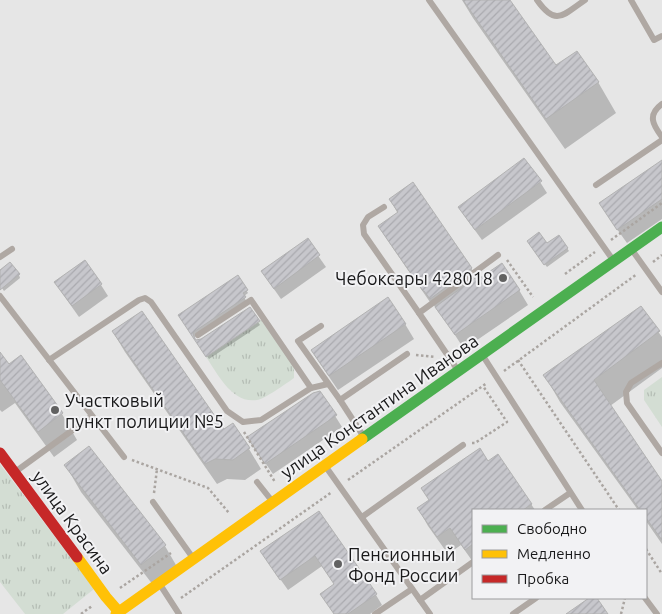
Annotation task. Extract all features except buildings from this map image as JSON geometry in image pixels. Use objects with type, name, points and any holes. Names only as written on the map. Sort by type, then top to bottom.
[{"type":"street","name":"улица Константина Иванова","points":[[117,613],[662,228]]},
{"type":"street","name":"улица Красина","points":[[0,452],[117,613]]},
{"type":"lane","points":[[429,0],[614,262]]},
{"type":"lane","points":[[537,0],[549,14],[559,16],[564,15],[585,0]]},
{"type":"lane","points":[[631,0],[654,40],[662,36]]},
{"type":"lane","points":[[596,185],[662,138],[654,125],[652,116],[662,104]]},
{"type":"lane","points":[[384,207],[368,217],[363,225],[364,234],[459,371]]},
{"type":"lane","points":[[0,257],[12,249]]},
{"type":"lane","points":[[632,249],[662,292]]},
{"type":"lane","points":[[419,313],[498,255]]},
{"type":"lane","points":[[0,296],[124,457]]},
{"type":"lane","points":[[49,360],[138,300],[145,298],[151,302],[227,412],[242,422],[261,420],[311,388],[328,384]]},
{"type":"lane","points":[[198,335],[251,300],[311,388]]},
{"type":"lane","points":[[321,326],[298,341],[364,437]]},
{"type":"lane","points":[[340,400],[407,354]]},
{"type":"lane","points":[[482,355],[581,509]]},
{"type":"lane","points":[[662,363],[631,383],[626,392],[627,402],[662,453]]},
{"type":"lane","points":[[14,472],[92,416]]},
{"type":"lane","points":[[362,517],[463,445]]},
{"type":"lane","points":[[326,466],[430,614]]},
{"type":"lane","points":[[257,482],[273,502]]},
{"type":"lane","points":[[547,509],[570,493]]},
{"type":"lane","points":[[153,502],[194,559]]},
{"type":"lane","points":[[420,600],[472,563]]},
{"type":"lane","points":[[160,583],[179,614]]},
{"type":"lane","points":[[375,614],[412,589]]},
{"type":"lane","points":[[513,614],[535,599]]},
{"type":"lane","points":[[646,599],[657,614]]},
{"type":"path","points":[[498,255],[503,255],[533,297]]},
{"type":"path","points":[[407,354],[450,359]]},
{"type":"path","points":[[518,360],[618,509]]},
{"type":"path","points":[[463,445],[475,443],[507,422],[483,386]]},
{"type":"path","points":[[242,422],[244,434],[275,482]]},
{"type":"path","points":[[124,457],[208,488],[229,513]]},
{"type":"path","points":[[153,502],[157,470]]},
{"type":"path","points":[[172,604],[340,486]]},
{"type":"path","points":[[307,501],[311,506]]},
{"type":"path","points":[[647,552],[662,574]]},
{"type":"path","points":[[621,614],[625,599]]},
{"type":"green space","points":[[261,320],[294,366],[294,378],[264,397],[257,400],[248,400],[233,393],[206,357]]},
{"type":"green space","points":[[662,377],[662,427],[644,400],[644,390]]},
{"type":"green space","points":[[0,464],[94,589],[63,614],[25,614],[0,582]]},
{"type":"traffic: fast","points":[[362,439],[662,227]]},
{"type":"traffic: slow","points":[[116,614],[362,439]]},
{"type":"traffic: slow","points":[[77,557],[119,612]]},
{"type":"traffic: jam","points":[[0,453],[77,557]]},
{"type":"place","name":"Чебоксары 428018","points":[[503,278]]},
{"type":"place","name":"Участковый пункт полиции №5","points":[[55,410]]},
{"type":"place","name":"Пенсионный Фонд России","points":[[338,564]]}]
